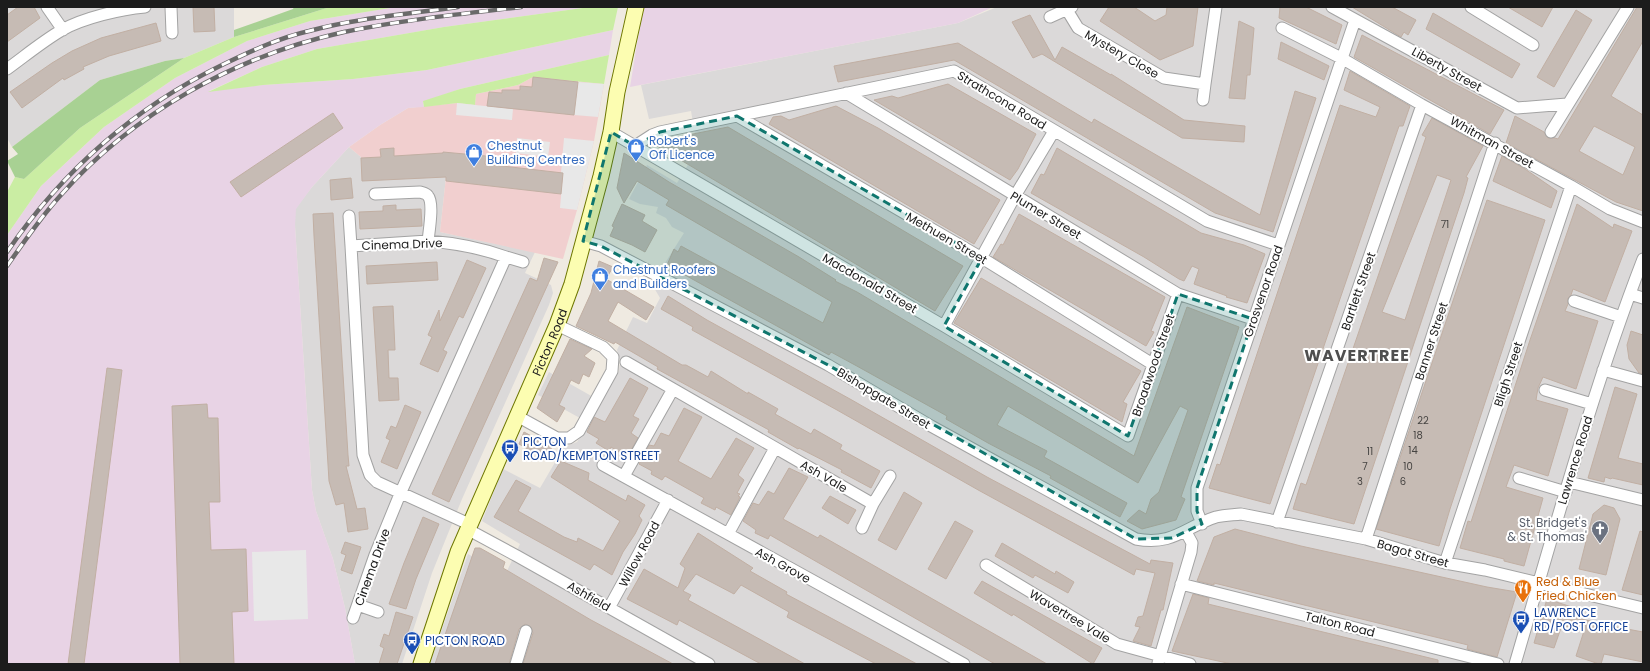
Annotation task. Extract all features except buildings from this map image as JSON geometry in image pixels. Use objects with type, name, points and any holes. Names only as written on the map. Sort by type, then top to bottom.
[{"type":"main road","name":"Picton Road","points":[[421,664],[452,567],[468,527],[557,325],[572,284],[611,132],[617,92],[636,7]]},
{"type":"street","points":[[47,7],[63,30]]},
{"type":"street","points":[[7,69],[63,30],[94,18],[133,8],[145,7]]},
{"type":"street","points":[[171,7],[172,33]]},
{"type":"street","points":[[1203,100],[1216,7]]},
{"type":"street","name":"Liberty Street","points":[[1332,7],[1517,108],[1567,104]]},
{"type":"street","points":[[1471,7],[1533,45]]},
{"type":"street","points":[[1551,132],[1628,7]]},
{"type":"street","points":[[1050,17],[1070,8]]},
{"type":"street","name":"Mystery Close","points":[[1070,8],[1078,28],[1164,78],[1205,84]]},
{"type":"street","name":"Grosvenor Road","points":[[1202,524],[1197,511],[1197,488],[1355,20]]},
{"type":"street","name":"Whitman Street","points":[[1282,28],[1343,59],[1422,105],[1571,186],[1610,210],[1643,222]]},
{"type":"street","name":"Strathcona Road","points":[[635,146],[652,135],[660,132],[954,71],[1207,221],[1278,245]]},
{"type":"street","name":"Plumer Street","points":[[846,93],[1178,294],[1254,319]]},
{"type":"street","name":"Bartlett Street","points":[[1278,522],[1422,105]]},
{"type":"street","name":"Methuen Street","points":[[737,116],[982,258],[1154,365]]},
{"type":"street","points":[[944,326],[1015,196],[1054,131]]},
{"type":"street","name":"Macdonald Street","points":[[611,132],[944,326],[1128,436]]},
{"type":"street","name":"Banner Street","points":[[1366,539],[1495,144]]},
{"type":"street","name":"Bligh Street","points":[[1445,563],[1571,186]]},
{"type":"street","points":[[375,194],[420,192],[430,197],[431,204],[428,241]]},
{"type":"street","points":[[349,216],[351,246]]},
{"type":"street","name":"Cinema Drive","points":[[353,618],[375,555],[400,494],[506,257],[490,251],[455,244],[428,241],[351,246],[363,455],[370,475],[377,482],[400,494],[468,527]]},
{"type":"street","name":"Bishopgate Street","points":[[583,241],[601,246],[828,365],[938,430],[1136,539],[1160,540],[1172,538],[1186,532]]},
{"type":"street","points":[[506,257],[523,262]]},
{"type":"street","name":"Lawrence Road","points":[[1515,664],[1592,404],[1621,316],[1643,259]]},
{"type":"street","name":"Broadwood Street","points":[[1128,436],[1178,294]]},
{"type":"street","points":[[1630,294],[1643,298]]},
{"type":"street","points":[[1574,301],[1621,316]]},
{"type":"street","points":[[517,416],[557,438],[569,438],[579,431],[612,371],[613,357],[604,347],[557,325]]},
{"type":"street","name":"Ash Vale","points":[[626,362],[874,504]]},
{"type":"street","points":[[1603,370],[1643,381]]},
{"type":"street","points":[[624,476],[673,389]]},
{"type":"street","points":[[1545,390],[1592,404]]},
{"type":"street","points":[[728,534],[775,448]]},
{"type":"street","name":"Ash Grove","points":[[603,465],[964,664]]},
{"type":"street","points":[[862,528],[890,476]]},
{"type":"street","points":[[1519,478],[1643,500]]},
{"type":"street","name":"Willow Road","points":[[610,608],[668,500]]},
{"type":"street","name":"Bagot Street","points":[[1186,532],[1225,515],[1241,514],[1366,539],[1445,563],[1485,570],[1643,608]]},
{"type":"street","name":"Ashfield","points":[[468,527],[710,664]]},
{"type":"street","points":[[1159,660],[1191,552],[1192,542],[1186,532]]},
{"type":"street","name":"Wavertree Vale","points":[[986,565],[1117,644],[1159,660],[1190,664]]},
{"type":"street","name":"Talton Road","points":[[1181,584],[1498,664]]},
{"type":"street","points":[[358,605],[378,612]]},
{"type":"street","points":[[516,664],[526,631]]},
{"type":"highlighted area","points":[[737,116],[982,258],[944,326],[1128,436],[1178,294],[1253,319],[1197,488],[1197,511],[1202,524],[1172,538],[1136,539],[828,365],[601,246],[583,241],[611,132],[635,146],[660,132]]},
{"type":"shaded area","points":[[7,7],[234,7],[234,37],[184,58],[165,61],[100,80],[12,147],[7,138]]},
{"type":"shaded area","points":[[396,7],[590,7],[444,27],[317,49],[262,67],[209,91],[263,85],[353,79],[427,70],[613,30],[609,55],[460,89],[423,102],[424,107],[408,108],[380,125],[349,147],[312,187],[296,209],[295,226],[312,490],[316,511],[333,559],[345,608],[355,664],[7,664],[7,235],[41,186],[104,127],[175,78],[247,41],[310,21]]},
{"type":"shaded area","points":[[643,7],[993,7],[958,23],[630,87]]},
{"type":"shaded area","points":[[997,7],[1643,7],[1643,664],[430,664],[468,554],[505,575],[520,544],[482,521],[503,469],[540,488],[564,447],[577,442],[589,423],[538,395],[549,372],[602,402],[619,371],[620,362],[617,350],[633,317],[647,323],[660,298],[653,286],[665,263],[684,233],[672,227],[666,218],[656,213],[658,207],[640,204],[629,199],[647,165],[677,183],[703,140],[695,134],[691,111],[649,119],[641,85],[958,23]]},
{"type":"shaded area","name":"Chestnut Building Centres","points":[[533,77],[604,84],[594,141],[563,259],[440,232],[446,177],[362,181],[361,157],[349,147],[380,125],[408,108],[457,103],[475,105],[476,94],[518,85]]},
{"type":"shaded area","points":[[578,82],[604,84],[598,117],[574,115]]},
{"type":"shaded area","points":[[457,103],[513,109],[512,120],[456,115]]},
{"type":"shaded area","points":[[517,138],[550,142],[548,157],[516,153]]},
{"type":"shaded area","points":[[564,138],[594,141],[577,210],[560,208]]},
{"type":"shaded area","points":[[349,147],[361,157],[362,180],[446,177],[440,232],[535,252],[525,273],[551,285],[553,293],[462,499],[432,573],[402,664],[355,664],[345,608],[333,559],[316,511],[312,490],[295,209],[312,187]]},
{"type":"shaded area","points":[[306,550],[308,619],[254,621],[252,552]]},
{"type":"green space","points":[[294,7],[330,7],[234,37],[234,30],[293,9]]},
{"type":"green space","points":[[330,7],[396,7],[310,21],[247,41],[175,78],[104,127],[41,186],[7,235],[7,192],[15,177],[24,179],[80,128],[184,58],[234,37]]},
{"type":"green space","points":[[590,7],[618,7],[613,30],[427,70],[353,79],[263,85],[208,92],[262,67],[317,49],[444,27]]},
{"type":"green space","points":[[609,55],[604,84],[533,77],[518,85],[476,94],[475,105],[457,103],[424,107],[423,101],[460,89]]},
{"type":"green space","points":[[184,58],[80,128],[24,179],[15,177],[7,161],[18,154],[12,147],[100,80],[165,61]]},
{"type":"railway","points":[[7,252],[52,194],[103,143],[160,100],[191,81],[255,50],[298,34],[364,20],[458,7]]},
{"type":"railway","points":[[7,266],[32,230],[60,196],[89,166],[120,139],[153,114],[189,92],[226,73],[264,56],[344,32],[410,21],[521,7]]},
{"type":"place","name":"Robert's Off Licence","points":[[636,162]]},
{"type":"place","name":"Chestnut Building Centres","points":[[474,167]]},
{"type":"place","name":"Chestnut Roofers and Builders","points":[[600,291]]},
{"type":"place","name":"PICTON ROAD/KEMPTON STREET","points":[[510,463]]},
{"type":"place","name":"St. Bridget's & St. Thomas'","points":[[1600,544]]},
{"type":"place","name":"Red & Blue Fried Chicken","points":[[1523,603]]},
{"type":"place","name":"LAWRENCE RD/POST OFFICE","points":[[1521,634]]},
{"type":"place","name":"PICTON ROAD","points":[[412,655]]},
{"type":"district","name":"WAVERTREE","points":[[1357,355]]}]
